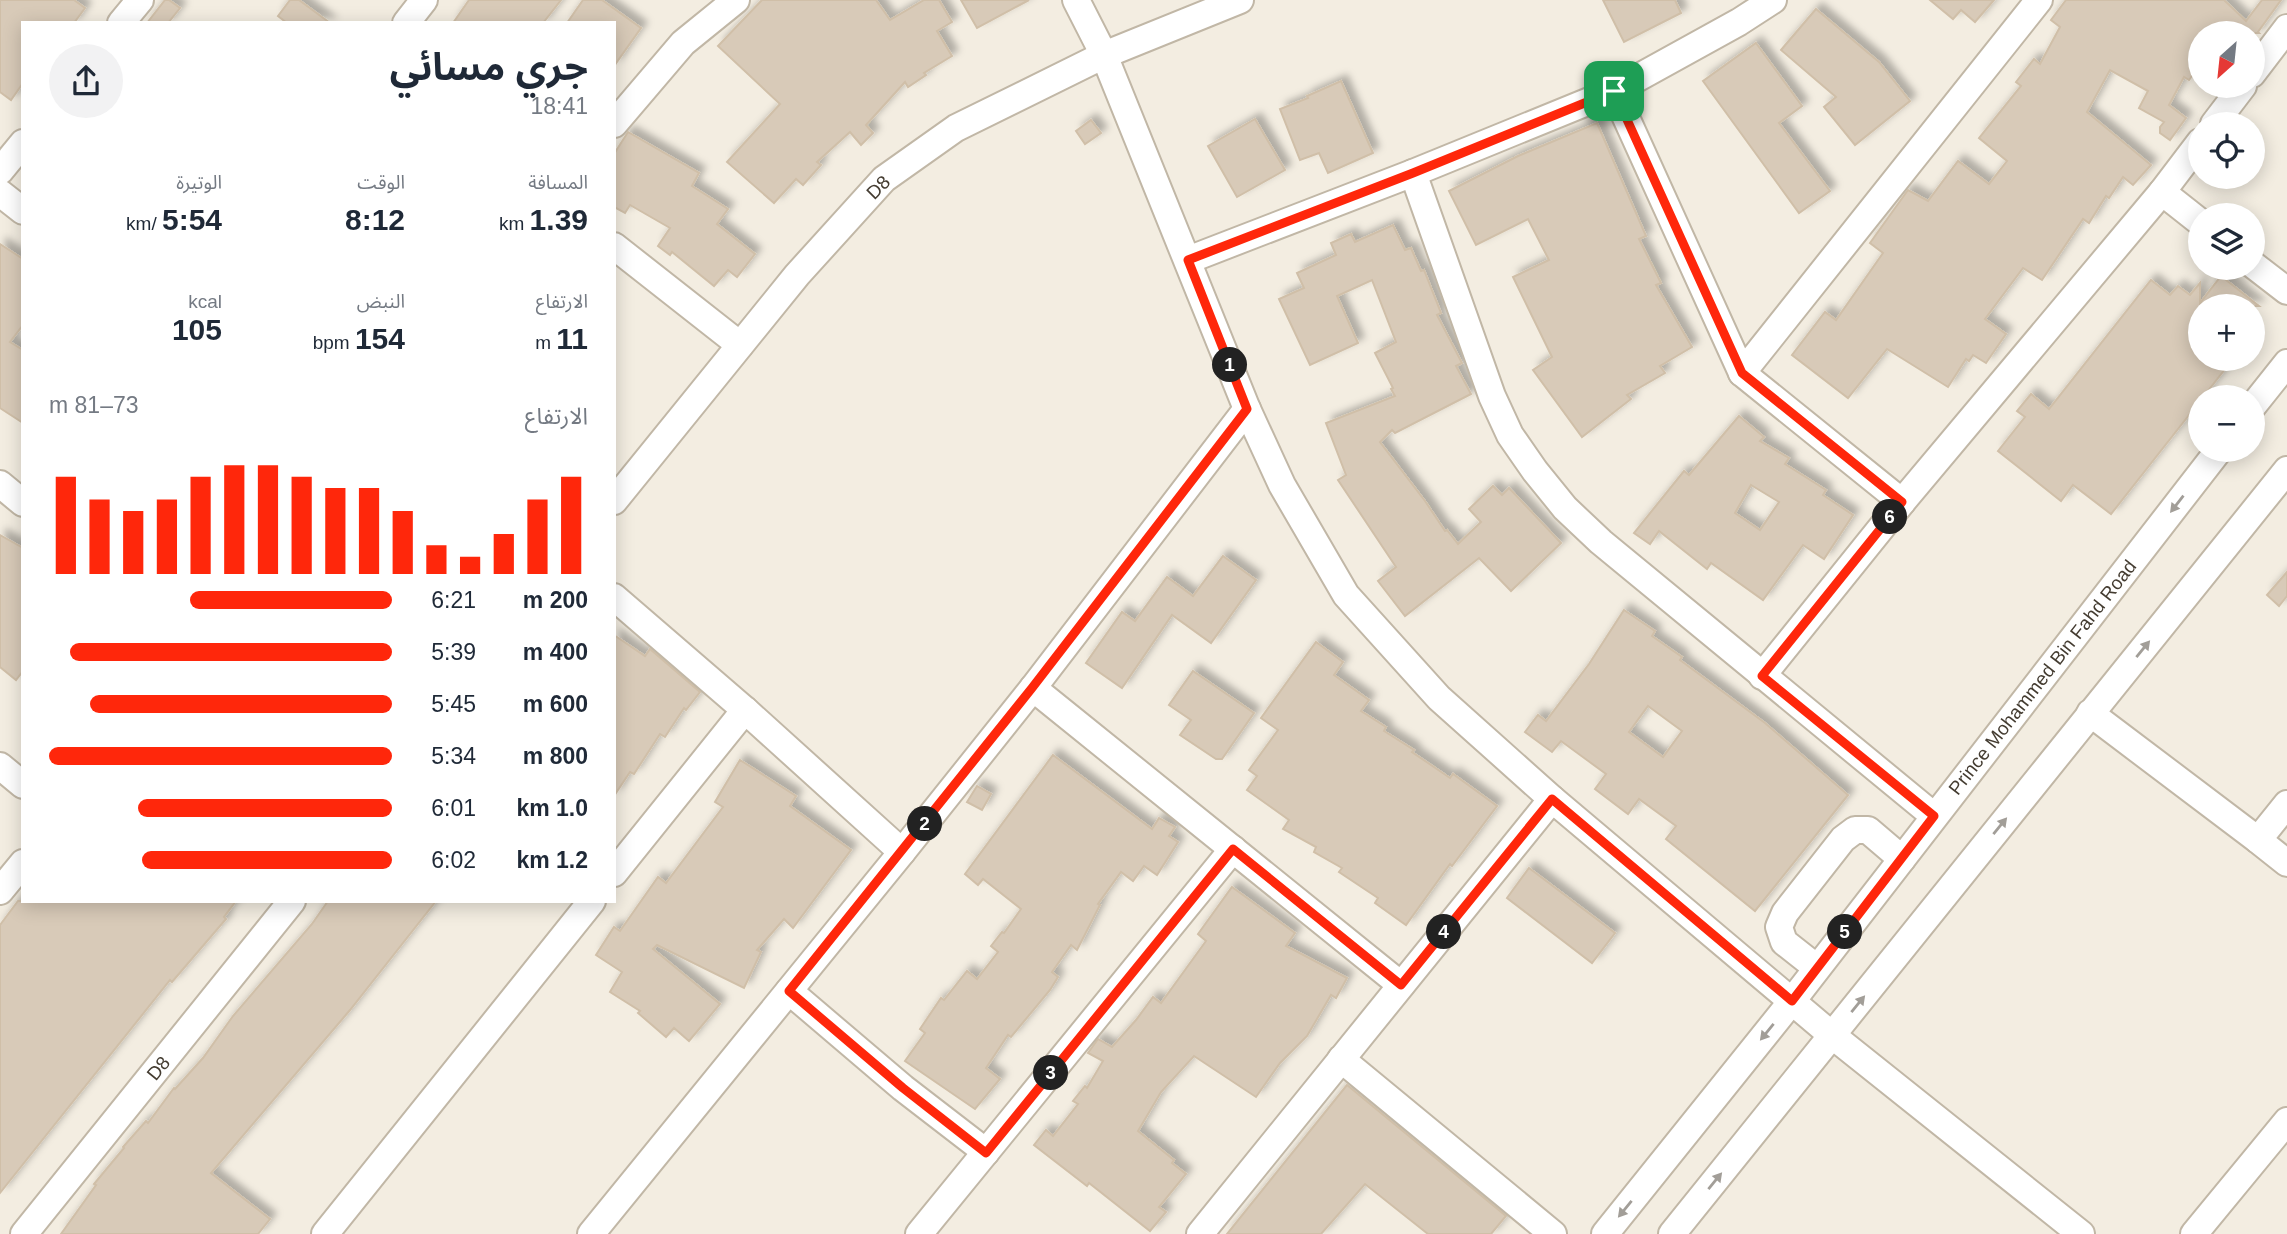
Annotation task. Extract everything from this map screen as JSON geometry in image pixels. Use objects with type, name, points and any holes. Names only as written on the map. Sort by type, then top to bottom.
[{"type":"street","points":[[408,21],[424,0]]},
{"type":"street","points":[[616,122],[683,43],[736,0]]},
{"type":"street","points":[[1076,0],[1104,55],[1247,409],[1282,485],[1346,595],[1439,698],[1552,799],[1833,1036],[2081,1234]]},
{"type":"street","name":"D8","points":[[616,499],[797,275],[884,179],[956,128],[1104,55],[1238,0]]},
{"type":"street","points":[[1188,260],[1413,173],[1614,91],[1740,22],[1773,0]]},
{"type":"street","points":[[1742,373],[2039,0]]},
{"type":"street","points":[[2265,57],[2287,29]]},
{"type":"street","points":[[1614,91],[1742,373],[1902,502]]},
{"type":"street","points":[[2223,112],[2234,98]]},
{"type":"street","points":[[0,171],[21,145]]},
{"type":"street","points":[[1762,676],[1902,502],[2188,158]]},
{"type":"street","points":[[1413,173],[1492,396],[1510,435],[1535,471],[1565,508],[1601,542],[1934,816]]},
{"type":"street","points":[[2162,192],[2188,213]]},
{"type":"street","points":[[0,193],[21,209]]},
{"type":"street","points":[[616,248],[740,345]]},
{"type":"street","points":[[2265,274],[2287,291]]},
{"type":"street","points":[[2265,391],[2287,363]]},
{"type":"street","points":[[591,1234],[902,852],[1247,409]]},
{"type":"street","name":"Prince Mohammed Bin Fahd Road","points":[[1605,1234],[1792,1001],[2210,462]]},
{"type":"street","points":[[1672,1234],[2287,470]]},
{"type":"street","points":[[0,484],[21,501]]},
{"type":"street","points":[[616,599],[745,710],[902,852]]},
{"type":"street","points":[[1032,688],[1401,985]]},
{"type":"street","points":[[616,871],[745,710]]},
{"type":"street","points":[[2090,713],[2287,863]]},
{"type":"street","points":[[0,766],[21,783]]},
{"type":"street","points":[[1200,1234],[1552,799]]},
{"type":"street","points":[[2258,840],[2287,804]]},
{"type":"street","points":[[1817,968],[1784,942],[1779,927],[1785,913],[1843,839],[1855,830],[1868,830],[1902,859]]},
{"type":"street","points":[[919,1234],[1233,849]]},
{"type":"street","points":[[0,891],[21,865]]},
{"type":"street","name":"D8","points":[[24,1234],[290,903]]},
{"type":"street","points":[[325,1234],[590,903]]},
{"type":"street","points":[[789,991],[903,1088],[986,1153]]},
{"type":"street","points":[[1341,1059],[1553,1234]]},
{"type":"street","points":[[2194,1234],[2287,1121]]},
{"type":"building","points":[[0,0],[74,0],[85,8],[75,21],[21,21],[21,86],[11,100],[0,92]]},
{"type":"building","points":[[165,0],[180,8],[170,21],[149,21]]},
{"type":"building","points":[[290,0],[299,0],[327,21],[284,21],[278,16]]},
{"type":"building","points":[[469,0],[561,0],[545,21],[454,21]]},
{"type":"building","points":[[583,0],[602,0],[641,28],[616,63],[616,21],[568,21]]},
{"type":"building","points":[[762,0],[876,0],[890,20],[924,0],[939,0],[952,22],[937,31],[952,56],[924,73],[926,75],[908,87],[905,82],[866,125],[873,133],[861,145],[850,132],[817,162],[821,165],[803,185],[796,179],[774,203],[727,162],[780,104],[718,46]]},
{"type":"building","points":[[961,0],[1029,0],[977,28]]},
{"type":"building","points":[[1603,0],[1675,0],[1681,13],[1624,42]]},
{"type":"building","points":[[1930,0],[1994,0],[1975,22],[1961,10],[1953,19]]},
{"type":"building","points":[[2066,0],[2224,0],[2246,21],[2188,21],[2188,79],[2184,77],[2169,105],[2186,118],[2170,140],[2160,133],[2164,122],[2139,108],[2148,91],[2110,70],[2087,112],[2151,165],[2133,185],[2123,177],[2109,198],[2106,196],[2089,223],[2083,219],[2042,280],[2023,268],[1985,319],[2006,334],[1986,363],[1973,355],[1969,361],[1966,359],[1948,387],[1887,349],[1848,398],[1792,355],[1825,312],[1836,320],[1883,253],[1870,243],[1908,190],[1928,201],[1958,161],[1989,184],[2007,161],[1979,138],[2021,86],[2016,82],[2034,59],[2040,64],[2060,27],[2051,20]]},
{"type":"building","points":[[2262,0],[2281,0],[2265,22],[2246,21]]},
{"type":"building","points":[[1816,9],[1879,62],[1910,101],[1855,145],[1824,107],[1836,97],[1781,50]]},
{"type":"building","points":[[1756,43],[1802,106],[1779,123],[1830,191],[1799,213],[1703,81]]},
{"type":"building","points":[[1341,81],[1373,153],[1328,173],[1319,153],[1300,160],[1280,109]]},
{"type":"building","points":[[1255,119],[1285,170],[1237,197],[1208,146]]},
{"type":"building","points":[[1091,120],[1101,133],[1085,144],[1076,131]]},
{"type":"building","points":[[1597,123],[1646,236],[1639,239],[1661,283],[1656,285],[1692,347],[1660,366],[1665,373],[1627,395],[1631,399],[1582,437],[1533,370],[1552,357],[1513,277],[1549,260],[1528,219],[1476,245],[1449,191],[1518,156]]},
{"type":"building","points":[[628,132],[699,173],[692,186],[728,209],[717,224],[755,254],[737,277],[728,270],[714,286],[672,252],[670,255],[658,246],[670,228],[630,205],[625,213],[616,208],[616,151]]},
{"type":"building","points":[[1393,225],[1405,250],[1411,248],[1421,271],[1424,270],[1441,313],[1437,315],[1462,363],[1456,366],[1471,394],[1395,433],[1392,430],[1380,442],[1445,531],[1447,530],[1458,544],[1481,522],[1469,509],[1493,486],[1502,495],[1509,488],[1561,543],[1511,591],[1479,558],[1405,616],[1378,581],[1396,567],[1338,480],[1346,475],[1326,423],[1395,396],[1375,353],[1396,342],[1372,280],[1337,296],[1358,343],[1310,365],[1279,299],[1304,288],[1297,273],[1336,255],[1331,243],[1351,234],[1355,242]]},
{"type":"building","points":[[0,244],[21,258],[21,328],[10,342],[21,349],[21,422],[0,408]]},
{"type":"building","points":[[2151,280],[2170,295],[2178,286],[2189,294],[2188,371],[2224,371],[2212,385],[2188,385],[2188,416],[2111,514],[2073,485],[2061,501],[1998,451],[2025,417],[2017,411],[2031,394],[2049,409]]},
{"type":"building","points":[[2218,280],[2226,280],[2244,294],[2207,294]]},
{"type":"building","points":[[2200,283],[2200,294],[2191,294]]},
{"type":"building","points":[[1739,416],[1764,437],[1760,441],[1789,458],[1785,464],[1826,490],[1823,495],[1853,515],[1824,559],[1803,545],[1763,600],[1711,563],[1707,569],[1659,531],[1650,544],[1634,533],[1684,471],[1689,475]],"holes":[[[1751,485],[1779,502],[1760,530],[1735,513]]]},
{"type":"building","points":[[0,535],[21,547],[21,674],[16,680],[0,667]]},
{"type":"building","points":[[1223,556],[1256,580],[1211,643],[1172,615],[1122,688],[1086,663],[1122,612],[1135,621],[1167,577],[1193,596]]},
{"type":"building","points":[[2287,572],[2287,596],[2279,606],[2267,595]]},
{"type":"building","points":[[1624,610],[1655,631],[1652,636],[1682,657],[1680,660],[1765,723],[1848,795],[1755,911],[1666,839],[1676,826],[1639,799],[1628,814],[1595,789],[1606,774],[1561,741],[1552,752],[1525,732],[1538,715],[1546,721],[1589,664]],"holes":[[[1648,706],[1682,731],[1663,757],[1629,732]]]},
{"type":"building","points":[[616,636],[645,656],[650,649],[700,692],[686,710],[684,708],[665,737],[660,734],[634,774],[630,772],[616,793]]},
{"type":"building","points":[[1316,642],[1343,662],[1334,675],[1369,700],[1361,711],[1386,727],[1384,731],[1414,750],[1412,752],[1450,778],[1453,774],[1497,806],[1452,866],[1450,864],[1406,925],[1375,903],[1378,898],[1339,872],[1342,868],[1314,852],[1316,847],[1283,829],[1289,820],[1247,790],[1257,776],[1249,770],[1278,730],[1261,718]]},
{"type":"building","points":[[1193,671],[1254,713],[1222,759],[1216,759],[1180,735],[1191,720],[1169,705]]},
{"type":"building","points":[[1053,755],[1152,829],[1159,818],[1175,827],[1169,836],[1178,842],[1157,875],[1144,866],[1133,881],[1121,872],[1098,904],[1100,905],[1077,950],[1071,945],[1052,972],[1058,977],[1050,990],[1011,1037],[1008,1035],[986,1068],[1000,1079],[975,1109],[905,1061],[925,1033],[920,1029],[941,998],[944,1000],[967,971],[977,979],[998,952],[991,946],[1021,909],[983,879],[978,885],[965,874]]},
{"type":"building","points":[[740,760],[796,796],[790,806],[851,850],[793,928],[784,919],[757,950],[761,952],[744,988],[657,945],[653,949],[720,1004],[689,1041],[674,1028],[666,1037],[638,1013],[640,1011],[610,992],[622,972],[596,955],[614,927],[620,931],[658,877],[666,883],[723,807],[715,802]]},
{"type":"building","points":[[977,786],[991,794],[982,810],[967,802]]},
{"type":"building","points":[[1529,868],[1615,933],[1592,963],[1507,898]]},
{"type":"building","points":[[1232,887],[1295,933],[1286,946],[1347,978],[1336,998],[1331,995],[1307,1036],[1280,1063],[1256,1097],[1194,1056],[1161,1092],[1138,1131],[1174,1160],[1172,1163],[1186,1174],[1159,1207],[1166,1212],[1150,1231],[1089,1183],[1087,1186],[1034,1145],[1046,1130],[1053,1136],[1078,1104],[1073,1101],[1085,1086],[1087,1088],[1103,1061],[1088,1053],[1098,1039],[1112,1047],[1153,997],[1161,1003],[1206,941],[1198,934]]},
{"type":"building","points":[[18,901],[234,903],[224,917],[226,919],[172,982],[170,980],[0,1193],[0,925]]},
{"type":"building","points":[[327,903],[434,903],[350,1010],[211,1173],[270,1219],[258,1234],[61,1234],[96,1185],[94,1184],[123,1147],[146,1121],[148,1123],[174,1088],[203,1058],[233,1016],[312,924]]},
{"type":"building","points":[[1347,1085],[1506,1216],[1491,1234],[1428,1234],[1365,1184],[1321,1234],[1227,1234]]},
{"type":"route","points":[[1614,91],[1742,373],[1902,502],[1762,676],[1934,816],[1792,1001],[1552,799],[1401,985],[1233,849],[986,1153],[903,1088],[789,991],[1032,688],[1247,409],[1188,260],[1413,173],[1614,91]]}]
